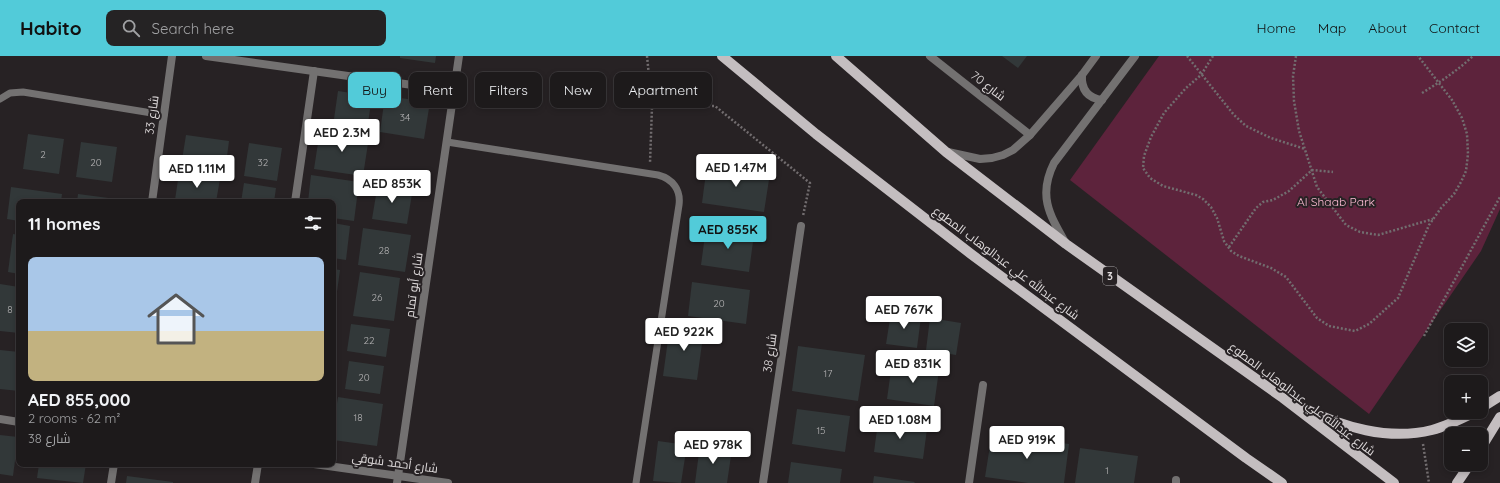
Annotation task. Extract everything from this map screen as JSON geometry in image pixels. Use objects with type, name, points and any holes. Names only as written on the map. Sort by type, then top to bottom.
[{"type":"main road","name":"شارع عبدالله علي عبدالوهاب المطوع","points":[[722,56],[816,134],[970,254],[1282,483]]},
{"type":"main road","name":"شارع عبدالله علي عبدالوهاب المطوع","points":[[836,56],[946,152],[1066,244],[1283,398],[1394,483]]},
{"type":"main road","points":[[1488,404],[1500,396]]},
{"type":"main road","points":[[1283,398],[1317,415],[1351,428],[1398,434],[1421,432],[1448,425],[1460,419]]},
{"type":"main road","points":[[1488,437],[1500,417]]},
{"type":"main road","points":[[1246,458],[1273,483]]},
{"type":"main road","points":[[1457,483],[1465,471]]},
{"type":"street","name":"شارع 33","points":[[152,199],[172,56]]},
{"type":"street","points":[[206,56],[409,85]]},
{"type":"street","name":"شارع أبو تمام","points":[[457,72],[459,56]]},
{"type":"street","name":"شارع 70","points":[[930,56],[1030,135]]},
{"type":"street","points":[[946,152],[980,159],[992,158],[1013,150],[1030,135],[1082,76],[1096,56]]},
{"type":"street","points":[[1066,244],[1048,212],[1045,192],[1046,182],[1054,163],[1134,56]]},
{"type":"street","points":[[295,199],[314,71]]},
{"type":"street","points":[[1082,76],[1082,87],[1085,93],[1090,97],[1102,100]]},
{"type":"street","name":"شارع أبو تمام","points":[[398,479],[452,108]]},
{"type":"street","name":"شارع 38","points":[[763,483],[801,226]]},
{"type":"street","points":[[968,483],[983,385]]},
{"type":"street","points":[[0,419],[16,422]]},
{"type":"street","points":[[111,483],[114,467]]},
{"type":"street","points":[[255,483],[258,467]]},
{"type":"street","name":"شارع أحمد شوقي","points":[[331,467],[398,479],[448,483]]},
{"type":"lane","points":[[0,100],[5,94],[23,92],[164,115]]},
{"type":"lane","points":[[447,142],[650,173],[665,177],[671,181],[679,192],[680,198],[636,483]]},
{"type":"path","points":[[647,56],[649,72]]},
{"type":"path","points":[[1188,56],[1201,75],[1234,115],[1246,126],[1271,138],[1305,149]]},
{"type":"path","points":[[1213,56],[1201,75],[1186,88],[1164,113],[1150,137],[1144,156],[1143,168],[1150,178],[1163,186],[1196,194],[1203,199],[1211,207],[1217,218],[1224,241],[1229,247],[1239,256],[1272,268],[1286,277],[1317,318],[1329,326],[1355,331],[1369,324],[1398,298],[1429,225],[1454,194],[1466,171],[1468,154],[1467,134],[1462,118],[1452,100],[1418,56]]},
{"type":"path","points":[[1296,56],[1293,76],[1294,101],[1299,131],[1317,187],[1346,225],[1360,232],[1378,235],[1434,218]]},
{"type":"path","points":[[1422,93],[1460,68],[1472,56]]},
{"type":"path","points":[[712,106],[715,106],[810,183],[801,226]]},
{"type":"path","points":[[650,173],[652,108]]},
{"type":"path","points":[[1229,247],[1256,208],[1263,202],[1273,200],[1289,190],[1312,170],[1334,172]]},
{"type":"path","points":[[1424,336],[1500,197]]},
{"type":"path","points":[[1421,432],[1429,483]]},
{"type":"green space","name":"Al Shaab Park","points":[[1159,56],[1500,56],[1500,209],[1481,251],[1369,414],[1070,180]]},
{"type":"building","points":[[400,56],[436,56],[435,63],[400,58]]},
{"type":"building","points":[[1002,56],[1027,56],[1018,68]]},
{"type":"building","points":[[338,91],[348,92],[348,108],[370,108],[367,130],[333,126]]},
{"type":"building","points":[[401,98],[409,99],[409,108],[429,108],[424,139],[380,132],[383,108],[401,108]]},
{"type":"building","points":[[320,130],[369,137],[363,176],[314,169]]},
{"type":"building","points":[[28,134],[64,139],[59,174],[23,169]]},
{"type":"building","points":[[186,135],[229,141],[225,172],[181,166]]},
{"type":"building","points":[[81,142],[117,147],[112,182],[76,177]]},
{"type":"building","points":[[249,143],[282,148],[277,181],[244,176]]},
{"type":"building","points":[[707,165],[770,173],[764,212],[702,203]]},
{"type":"building","points":[[179,173],[220,179],[217,199],[175,199]]},
{"type":"building","points":[[311,175],[359,182],[354,221],[336,218],[336,199],[308,199]]},
{"type":"building","points":[[244,183],[276,188],[274,199],[241,199]]},
{"type":"building","points":[[378,183],[413,188],[407,224],[372,219]]},
{"type":"building","points":[[11,187],[62,194],[61,199],[16,199],[16,220],[7,219]]},
{"type":"building","points":[[78,194],[116,199],[77,199]]},
{"type":"building","points":[[336,224],[350,226],[346,260],[336,258]]},
{"type":"building","points":[[363,228],[411,235],[405,272],[358,265]]},
{"type":"building","points":[[706,228],[754,234],[749,272],[701,265]]},
{"type":"building","points":[[13,234],[16,234],[16,273],[8,272]]},
{"type":"building","points":[[336,269],[340,270],[336,299]]},
{"type":"building","points":[[360,272],[400,278],[394,321],[353,316]]},
{"type":"building","points":[[692,282],[750,290],[746,324],[688,316]]},
{"type":"building","points":[[0,284],[16,287],[16,333],[0,331]]},
{"type":"building","points":[[891,312],[921,317],[917,348],[886,344]]},
{"type":"building","points":[[930,318],[961,323],[956,355],[926,350]]},
{"type":"building","points":[[351,324],[390,329],[386,357],[347,351]]},
{"type":"building","points":[[670,325],[704,329],[697,380],[663,376]]},
{"type":"building","points":[[798,346],[865,355],[858,401],[792,391]]},
{"type":"building","points":[[0,350],[16,352],[16,391],[0,389]]},
{"type":"building","points":[[349,361],[384,366],[380,394],[345,389]]},
{"type":"building","points":[[892,363],[939,370],[934,406],[887,399]]},
{"type":"building","points":[[338,397],[383,404],[377,446],[336,440],[336,410]]},
{"type":"building","points":[[797,409],[850,416],[845,452],[792,444]]},
{"type":"building","points":[[878,422],[927,429],[923,459],[874,452]]},
{"type":"building","points":[[992,433],[1069,444],[1064,483],[1028,483],[985,477]]},
{"type":"building","points":[[0,435],[16,437],[16,453],[13,476],[0,474]]},
{"type":"building","points":[[658,441],[687,445],[681,483],[653,481]]},
{"type":"building","points":[[700,445],[732,449],[727,483],[695,483]]},
{"type":"building","points":[[1080,448],[1138,456],[1134,483],[1075,483]]},
{"type":"building","points":[[791,462],[842,469],[840,483],[788,483]]},
{"type":"building","points":[[39,467],[86,467],[83,483],[37,478]]},
{"type":"building","points":[[127,476],[173,482],[173,483],[126,483]]},
{"type":"building","points":[[874,476],[915,482],[873,483]]}]
